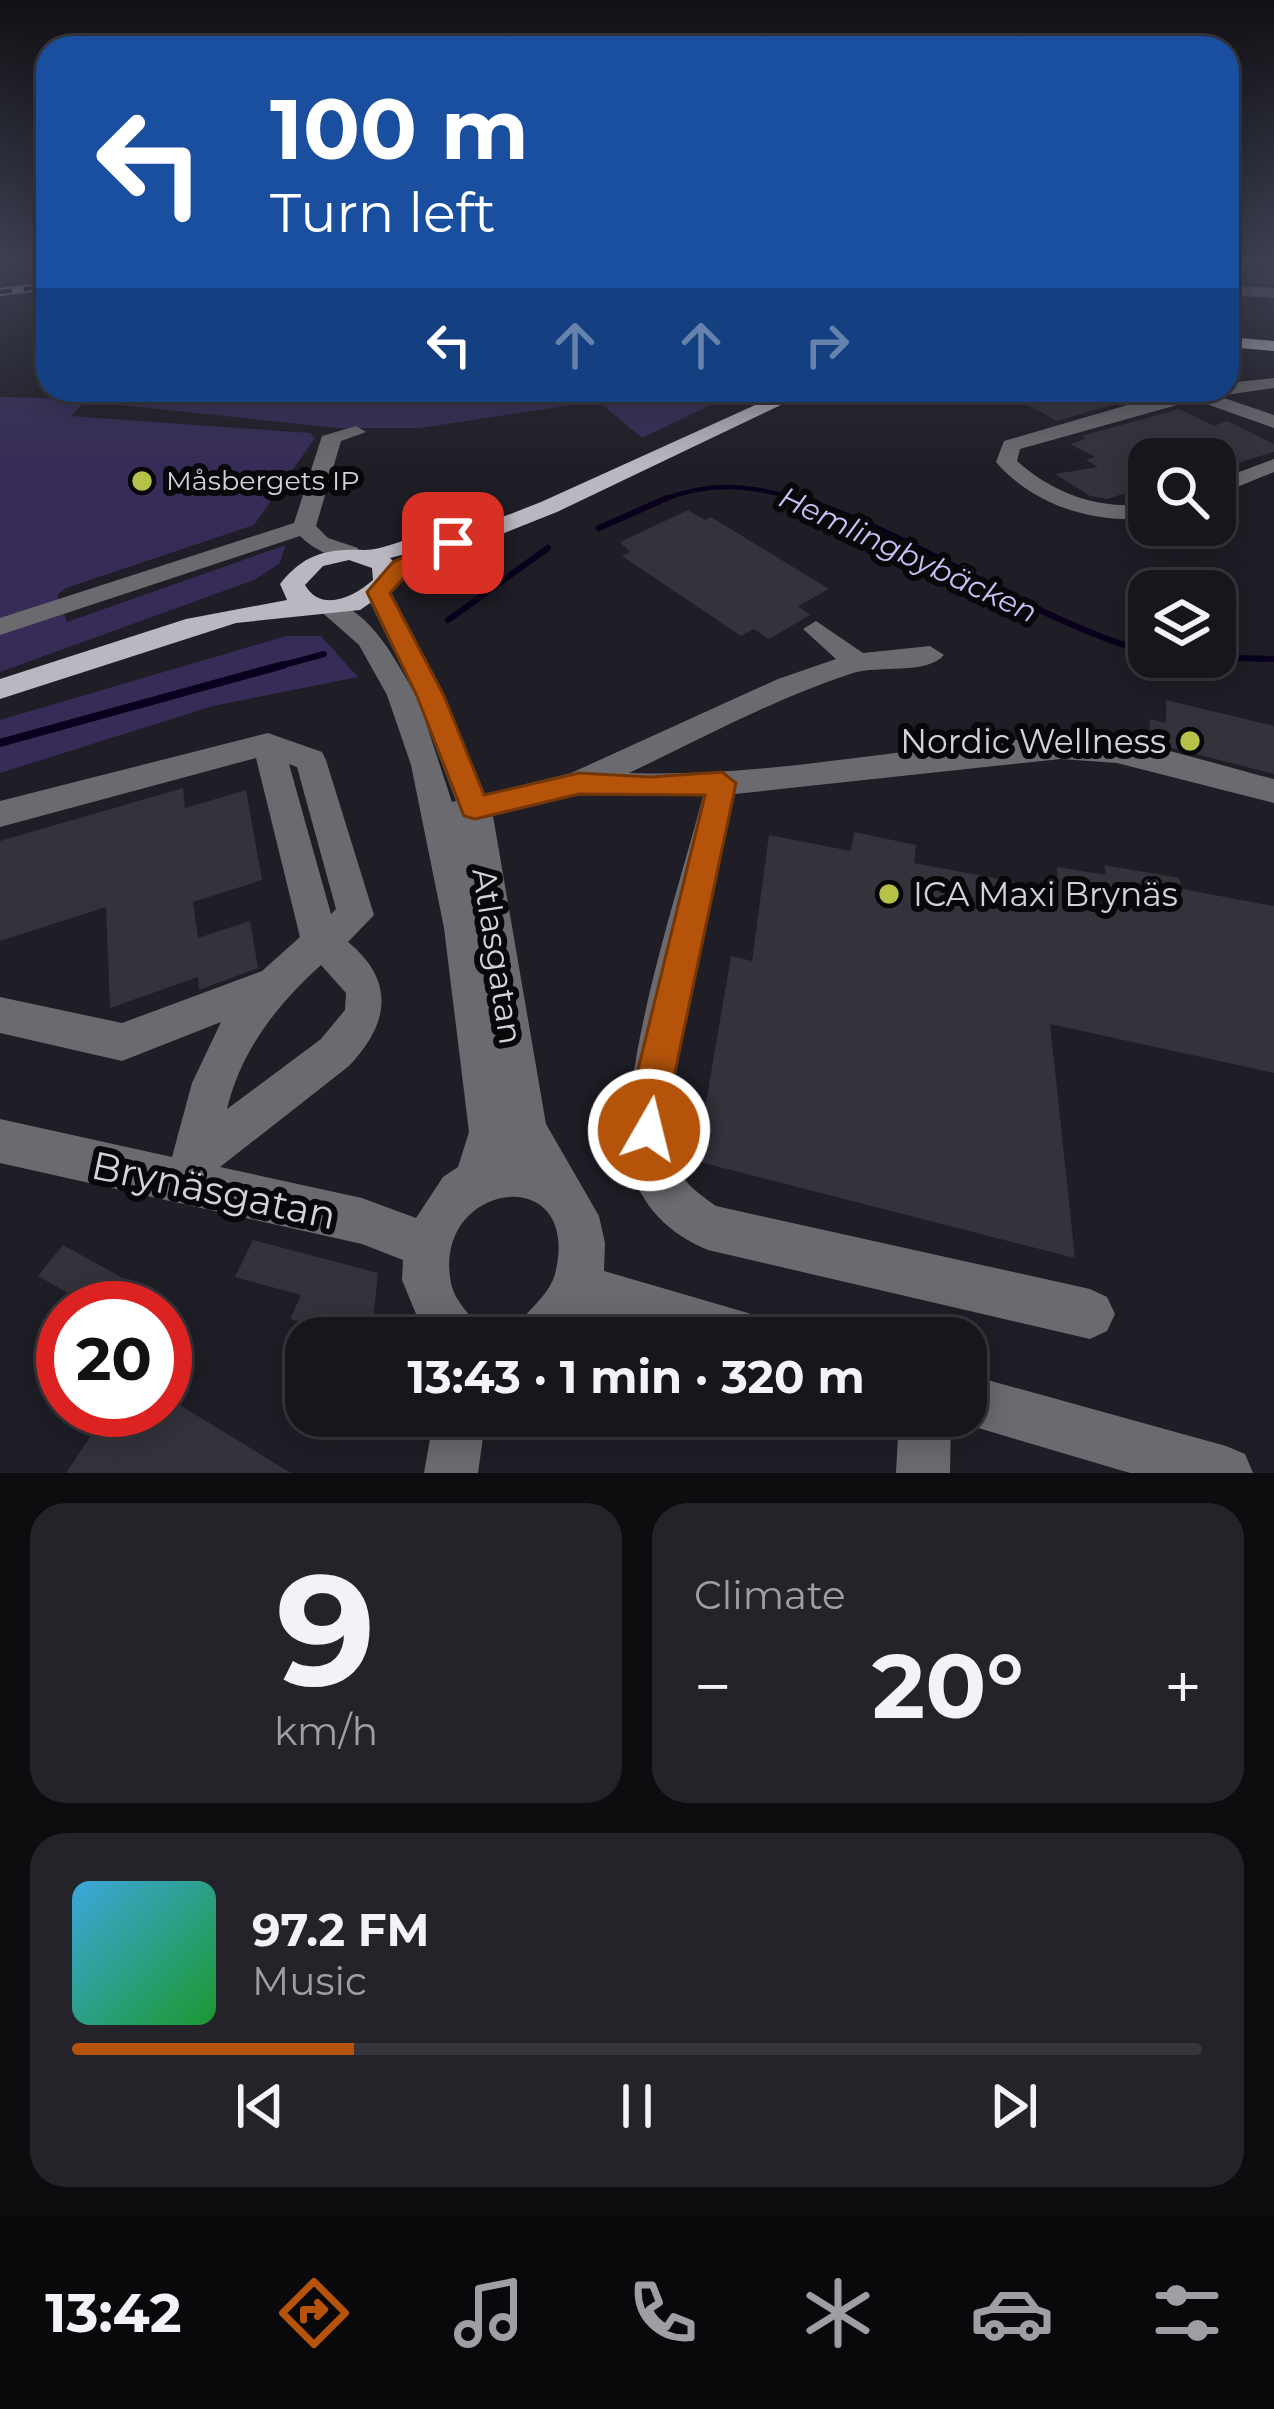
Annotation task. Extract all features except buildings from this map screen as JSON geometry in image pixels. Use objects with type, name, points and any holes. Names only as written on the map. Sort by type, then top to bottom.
[{"type":"main road","points":[[1239,343],[1274,346]]},
{"type":"main road","points":[[0,689],[191,629],[260,611],[321,607],[382,587],[418,559],[649,461],[769,402]]},
{"type":"main road","points":[[191,629],[299,572],[649,461]]},
{"type":"main road","points":[[360,554],[384,564],[382,587]]},
{"type":"main road","points":[[299,572],[293,593],[321,607]]},
{"type":"street","points":[[1239,388],[1274,383]]},
{"type":"street","points":[[1128,510],[1090,509],[1058,497],[1024,481],[1006,463],[1011,446],[1155,402]]},
{"type":"street","points":[[1217,402],[1274,422]]},
{"type":"street","points":[[299,572],[312,535],[332,436],[356,432]]},
{"type":"street","points":[[1236,480],[1274,464]]},
{"type":"street","points":[[0,627],[312,535],[360,554]]},
{"type":"street","name":"Atlasgatan","points":[[382,587],[430,696],[525,1130],[556,1188],[572,1207],[581,1232],[576,1288]]},
{"type":"street","name":"Atlasgatan","points":[[321,607],[358,626],[381,657],[459,812],[491,1132],[476,1181]]},
{"type":"street","points":[[0,614],[61,608]]},
{"type":"street","points":[[816,629],[857,662]]},
{"type":"street","points":[[459,812],[579,784],[788,686],[857,662],[930,655]]},
{"type":"street","points":[[0,814],[268,744],[311,760],[356,915],[336,953],[267,987],[122,1042],[0,1015]]},
{"type":"street","points":[[579,784],[650,788],[1061,748],[1117,752],[1274,791]]},
{"type":"street","points":[[628,761],[738,781]]},
{"type":"street","points":[[738,781],[653,1086],[652,1166],[672,1205],[708,1227],[1090,1314]]},
{"type":"street","points":[[191,1169],[265,1105],[329,1062],[359,1028],[364,1000],[336,953]]},
{"type":"street","points":[[191,1169],[214,1082],[267,987]]},
{"type":"street","name":"Brynäsgatan","points":[[0,1141],[191,1169],[362,1221],[427,1246]]},
{"type":"street","points":[[441,1317],[425,1287],[427,1246],[446,1207],[476,1181],[512,1172],[556,1188]]},
{"type":"street","points":[[557,1317],[576,1288],[676,1317]]},
{"type":"street","points":[[987,1406],[1226,1473]]},
{"type":"street","points":[[451,1473],[457,1437]]},
{"type":"street","points":[[923,1473],[924,1437]]},
{"type":"shaded area","name":"Måsbergets IP","points":[[0,397],[85,402],[71,416],[310,433],[315,438],[254,525],[57,595],[67,622],[286,545],[279,564],[254,580],[0,672]]},
{"type":"shaded area","points":[[591,402],[420,428],[338,428],[110,404]]},
{"type":"shaded area","points":[[599,402],[717,402],[642,438]]},
{"type":"shaded area","points":[[286,636],[321,636],[358,677],[213,706],[0,773],[0,720]]},
{"type":"waterway","name":"Hemlingbybäcken","points":[[661,501],[715,487],[799,499]]},
{"type":"waterway","name":"Hemlingbybäcken","points":[[661,501],[667,498]]},
{"type":"waterway","name":"Hemlingbybäcken","points":[[799,499],[806,501]]},
{"type":"waterway","points":[[799,499],[884,532],[1058,618],[1128,646]]},
{"type":"waterway","name":"Hemlingbybäcken","points":[[599,528],[661,501]]},
{"type":"waterway","name":"Hemlingbybäcken","points":[[448,620],[548,548]]},
{"type":"waterway","name":"Hemlingbybäcken","points":[[277,667],[324,654]]},
{"type":"waterway","name":"Hemlingbybäcken","points":[[1236,658],[1274,659]]},
{"type":"waterway","name":"Hemlingbybäcken","points":[[277,667],[283,665]]},
{"type":"waterway","name":"Hemlingbybäcken","points":[[0,743],[277,667]]},
{"type":"waterway","name":"Hemlingbybäcken","points":[[272,668],[277,667]]},
{"type":"place","name":"Måsbergets IP","points":[[142,481]]},
{"type":"place","name":"Nordic Wellness","points":[[1190,741]]},
{"type":"place","name":"ICA Maxi Brynäs","points":[[889,894]]},
{"type":"route","points":[[453,543],[401,567],[378,592],[430,696],[475,808],[579,784],[650,788],[722,783],[653,1086],[649,1130]]}]
